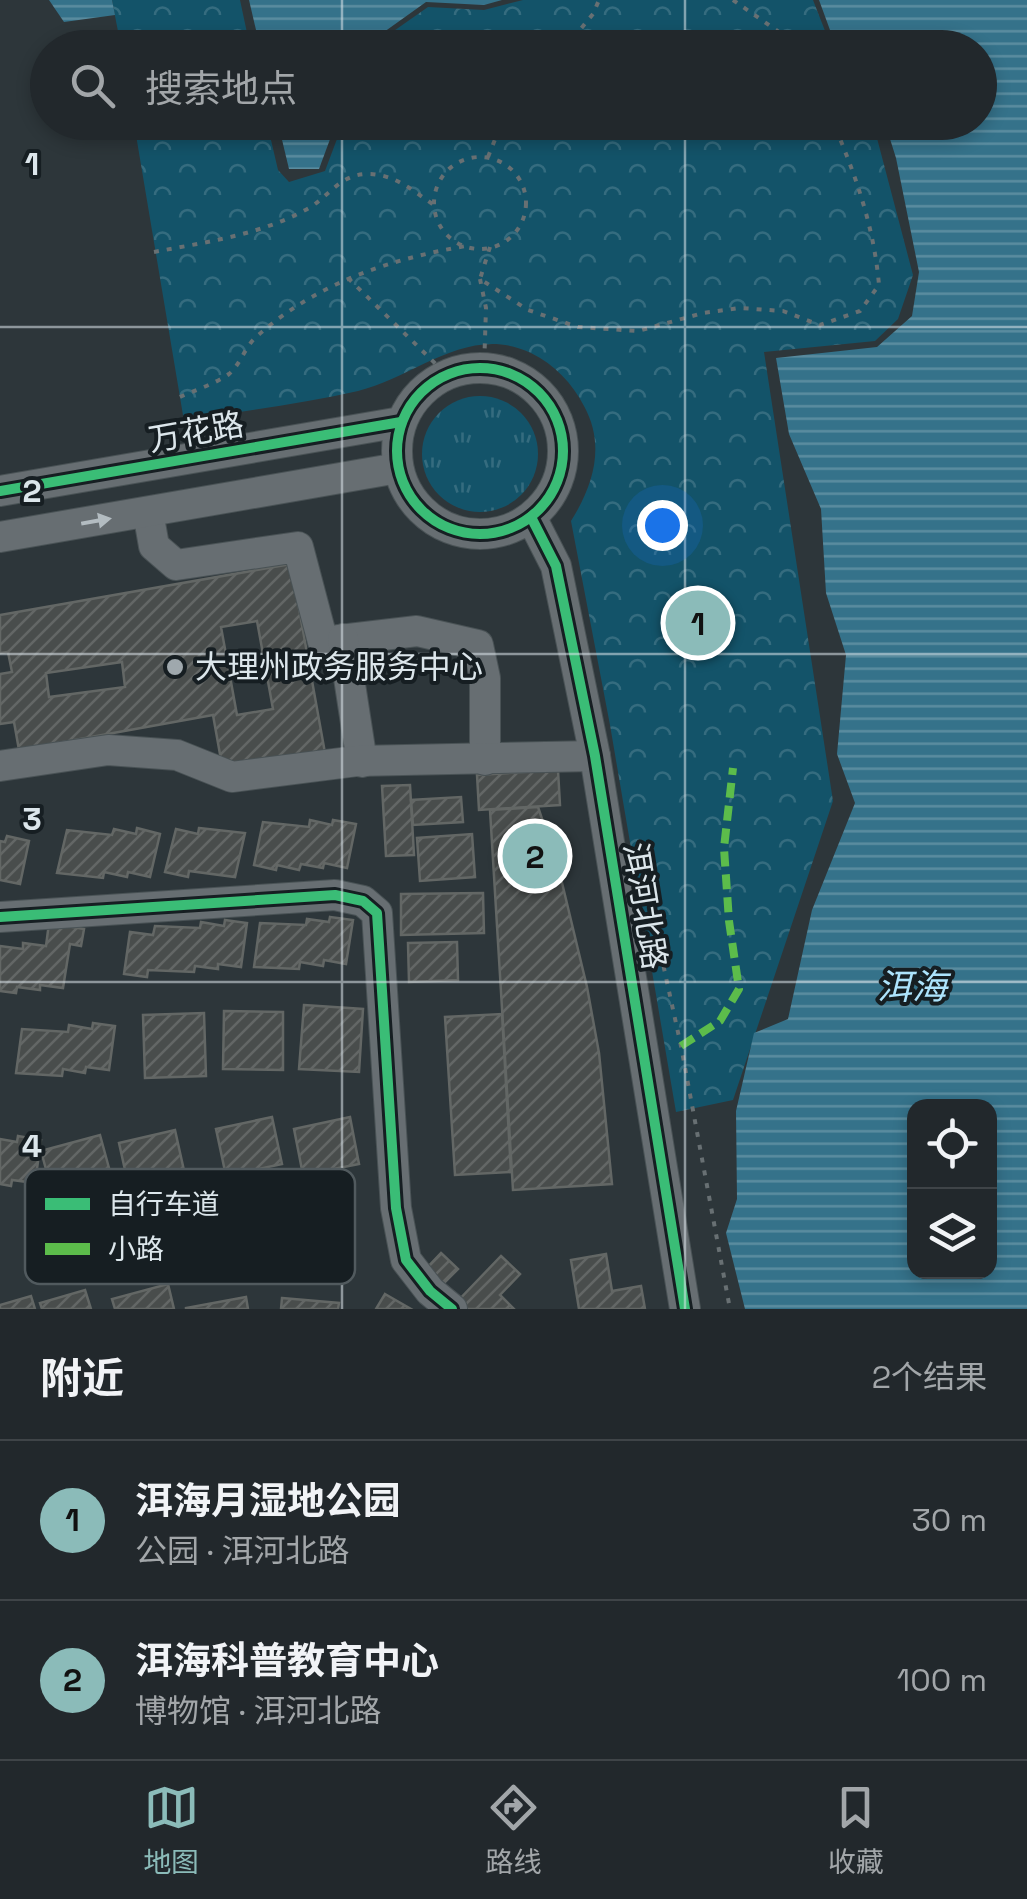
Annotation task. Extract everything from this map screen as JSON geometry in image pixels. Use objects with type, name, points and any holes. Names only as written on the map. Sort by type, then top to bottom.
[{"type":"street","points":[[484,369],[526,382],[543,398],[555,416],[562,448],[558,481],[532,517],[506,530],[479,534],[451,529],[426,515],[408,494],[398,468],[397,446],[401,422],[428,387],[447,376],[484,369]]},
{"type":"street","name":"万花路","points":[[0,491],[401,422]]},
{"type":"street","points":[[0,537],[398,468]]},
{"type":"street","points":[[148,512],[154,546],[176,565],[298,547],[323,642],[417,631],[478,646],[485,678],[485,760]]},
{"type":"street","name":"洱河北路","points":[[532,517],[556,566],[595,756],[685,1309]]},
{"type":"street","points":[[343,640],[362,762]]},
{"type":"street","points":[[0,766],[108,750],[177,755],[232,778],[362,762],[595,756]]},
{"type":"street","points":[[0,918],[334,895],[362,901],[376,914],[396,1208],[406,1260],[430,1291],[452,1309]]},
{"type":"path","points":[[580,30],[599,0]]},
{"type":"path","points":[[733,0],[776,30]]},
{"type":"path","points":[[488,158],[495,140]]},
{"type":"path","points":[[480,279],[528,310],[578,327],[638,331],[703,313],[740,308],[783,311],[820,325],[860,311],[879,285],[876,252],[858,182],[841,140]]},
{"type":"path","points":[[180,397],[230,374],[254,339],[310,298],[348,278],[413,255],[466,246],[490,248],[505,241],[524,217],[526,201],[515,172],[502,162],[472,157],[446,171],[438,183],[434,206],[440,226],[449,237],[466,246]]},
{"type":"path","points":[[154,252],[224,239],[267,226],[325,198],[340,180],[365,174],[392,177],[434,206]]},
{"type":"path","points":[[484,369],[486,308],[480,279],[490,248]]},
{"type":"path","points":[[348,278],[447,376]]},
{"type":"path","points":[[658,941],[730,1309]]},
{"type":"green space","points":[[112,0],[240,0],[246,30],[118,30]]},
{"type":"green space","points":[[523,0],[813,0],[825,30],[395,30],[428,7],[484,10]]},
{"type":"green space","points":[[137,140],[271,140],[278,170],[289,182],[325,171],[337,140],[877,140],[913,275],[898,319],[875,341],[764,352],[833,801],[733,1100],[676,1112],[571,521],[591,480],[594,436],[579,398],[562,375],[531,353],[508,345],[486,344],[464,348],[358,391],[184,421]]},
{"type":"green space","points":[[480,396],[502,400],[521,413],[534,432],[538,454],[534,476],[521,495],[502,508],[480,512],[458,508],[439,495],[426,476],[422,454],[426,432],[439,413],[458,400]]},
{"type":"water","points":[[49,0],[112,0],[115,15],[64,22]]},
{"type":"water","points":[[249,0],[502,0],[484,5],[426,2],[387,30],[256,30]]},
{"type":"water","name":"洱海","points":[[819,0],[1027,0],[1027,1309],[745,1309],[726,1233],[737,1199],[736,1111],[754,1033],[788,1019],[812,910],[855,803],[837,754],[846,655],[826,593],[821,509],[789,434],[776,358],[877,347],[912,316],[919,272],[890,140],[997,140],[997,30],[830,30]]},
{"type":"water","points":[[282,140],[330,140],[319,169],[289,169]]},
{"type":"building","name":"大理州政务服务中心","points":[[291,564],[325,753],[223,771],[213,715],[19,750],[14,722],[0,724],[0,674],[12,672],[8,652],[0,653],[0,615]],"holes":[[[257,621],[273,709],[237,715],[221,627]],[[122,662],[125,687],[49,697],[46,673]]]},
{"type":"building","points":[[558,770],[560,805],[479,810],[477,775]]},
{"type":"building","points":[[410,785],[414,855],[386,856],[382,786]]},
{"type":"building","points":[[461,797],[463,822],[413,825],[411,800]]},
{"type":"building","points":[[538,807],[558,866],[587,987],[599,1053],[612,1184],[513,1190],[490,810]]},
{"type":"building","points":[[310,820],[332,825],[333,820],[356,824],[347,868],[324,863],[323,868],[301,864],[299,870],[277,865],[276,870],[254,865],[263,822],[309,827]]},
{"type":"building","points":[[137,828],[160,834],[150,877],[128,872],[127,877],[104,872],[103,878],[57,873],[67,830],[112,835],[114,829],[136,834]]},
{"type":"building","points":[[199,828],[245,833],[235,877],[189,871],[188,877],[165,872],[176,829],[198,834]]},
{"type":"building","points":[[472,834],[475,877],[420,881],[417,838]]},
{"type":"building","points":[[7,836],[29,841],[20,884],[0,880],[0,841],[5,842]]},
{"type":"building","points":[[483,893],[484,933],[401,935],[401,894]]},
{"type":"building","points":[[330,917],[353,920],[346,964],[324,960],[323,966],[300,962],[299,969],[254,967],[260,923],[306,925],[307,919],[329,922]]},
{"type":"building","points":[[225,920],[247,923],[241,967],[218,964],[218,969],[195,966],[194,972],[148,970],[147,977],[124,974],[130,932],[153,935],[155,926],[200,928],[201,922],[224,926]]},
{"type":"building","points":[[49,923],[84,929],[81,946],[70,944],[63,988],[40,985],[40,990],[17,987],[16,993],[0,991],[0,946],[46,946]]},
{"type":"building","points":[[457,942],[458,980],[409,982],[408,943]]},
{"type":"building","points":[[304,1005],[363,1009],[359,1072],[299,1069]]},
{"type":"building","points":[[224,1011],[283,1012],[283,1070],[223,1069]]},
{"type":"building","points":[[204,1013],[206,1076],[145,1078],[143,1015]]},
{"type":"building","points":[[502,1014],[511,1172],[455,1175],[445,1017]]},
{"type":"building","points":[[93,1023],[115,1026],[109,1070],[86,1067],[85,1073],[63,1069],[62,1076],[16,1073],[22,1029],[68,1032],[69,1025],[92,1029]]},
{"type":"building","points":[[272,1117],[282,1164],[225,1169],[216,1129]]},
{"type":"building","points":[[350,1117],[359,1164],[302,1169],[294,1129]]},
{"type":"building","points":[[175,1130],[184,1169],[125,1169],[119,1143]]},
{"type":"building","points":[[100,1135],[109,1169],[46,1169],[41,1151]]},
{"type":"building","points":[[18,1136],[41,1140],[37,1169],[25,1169],[25,1182],[12,1180],[11,1186],[0,1184],[0,1139],[17,1142]]},
{"type":"building","points":[[441,1253],[458,1269],[440,1287],[423,1272]]},
{"type":"building","points":[[606,1254],[612,1291],[641,1286],[645,1309],[579,1309],[571,1260]]},
{"type":"building","points":[[501,1256],[520,1274],[500,1295],[514,1309],[458,1309],[454,1305]]},
{"type":"building","points":[[168,1284],[174,1309],[115,1309],[112,1299]]},
{"type":"building","points":[[85,1290],[91,1309],[42,1309],[40,1303]]},
{"type":"building","points":[[385,1294],[411,1309],[376,1309]]},
{"type":"building","points":[[31,1296],[35,1309],[0,1309],[0,1305]]},
{"type":"building","points":[[246,1297],[248,1309],[186,1309],[186,1308]]},
{"type":"building","points":[[282,1298],[339,1303],[338,1309],[281,1309]]},
{"type":"marked path","points":[[681,1046],[720,1021],[739,989],[724,848],[733,768]]},
{"type":"cycle path","points":[[480,368],[512,375],[538,393],[556,419],[563,451],[556,483],[538,509],[512,527],[480,534],[448,527],[422,509],[404,483],[397,451],[404,419],[422,393],[448,375],[480,368]]},
{"type":"cycle path","points":[[0,491],[401,422]]},
{"type":"cycle path","points":[[531,517],[556,566],[595,756],[685,1309]]},
{"type":"cycle path","points":[[0,917],[335,895],[363,901],[377,913],[396,1208],[406,1260],[430,1291],[452,1309]]},
{"type":"place","name":"洱海月湿地公园","points":[[698,623]]},
{"type":"place","name":"大理州政务服务中心","points":[[175,667]]},
{"type":"place","name":"洱海科普教育中心","points":[[535,856]]}]
